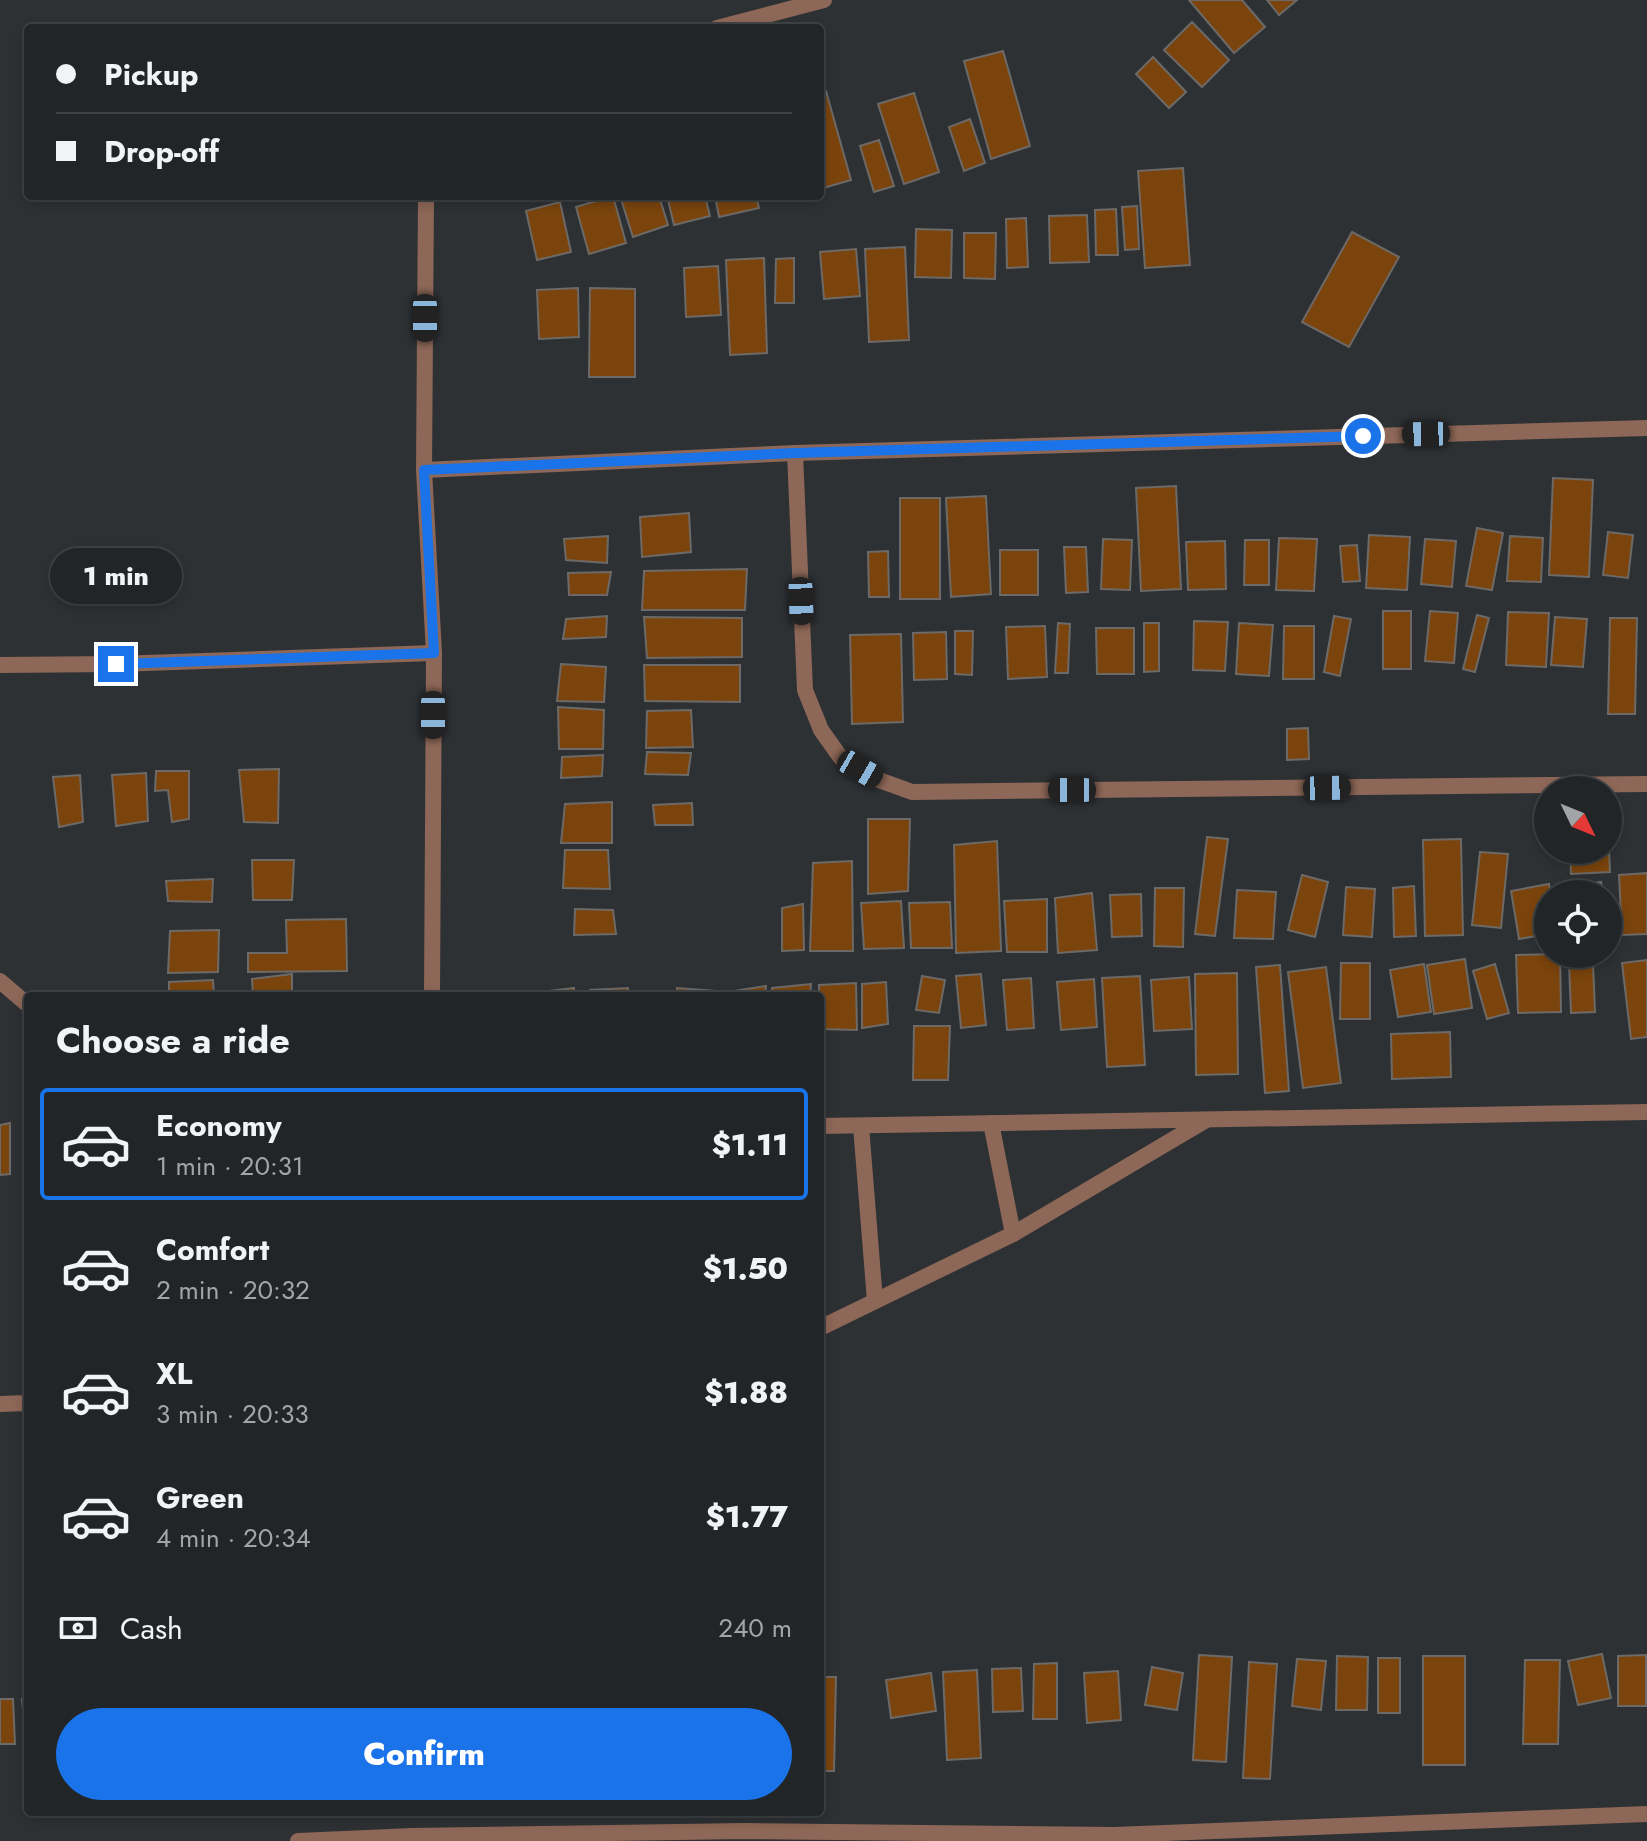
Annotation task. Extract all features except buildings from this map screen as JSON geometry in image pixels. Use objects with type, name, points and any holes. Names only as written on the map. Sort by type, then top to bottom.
[{"type":"street","points":[[732,24],[824,0]]},
{"type":"street","points":[[426,200],[424,470],[434,653],[432,992]]},
{"type":"street","points":[[424,470],[795,453],[1647,428]]},
{"type":"street","points":[[795,453],[805,690],[821,730],[841,758],[879,780],[912,792],[1647,784]]},
{"type":"street","points":[[0,665],[434,653]]},
{"type":"street","points":[[0,981],[24,1002]]},
{"type":"street","points":[[824,1126],[1647,1112]]},
{"type":"street","points":[[824,1326],[1013,1234],[1207,1119]]},
{"type":"street","points":[[991,1123],[1013,1234]]},
{"type":"street","points":[[861,1126],[875,1301]]},
{"type":"street","points":[[0,1404],[24,1403]]},
{"type":"street","points":[[298,1841],[745,1836],[1114,1838],[1647,1814]]},
{"type":"route","points":[[116,664],[434,653],[424,470],[795,453],[1363,436]]}]
